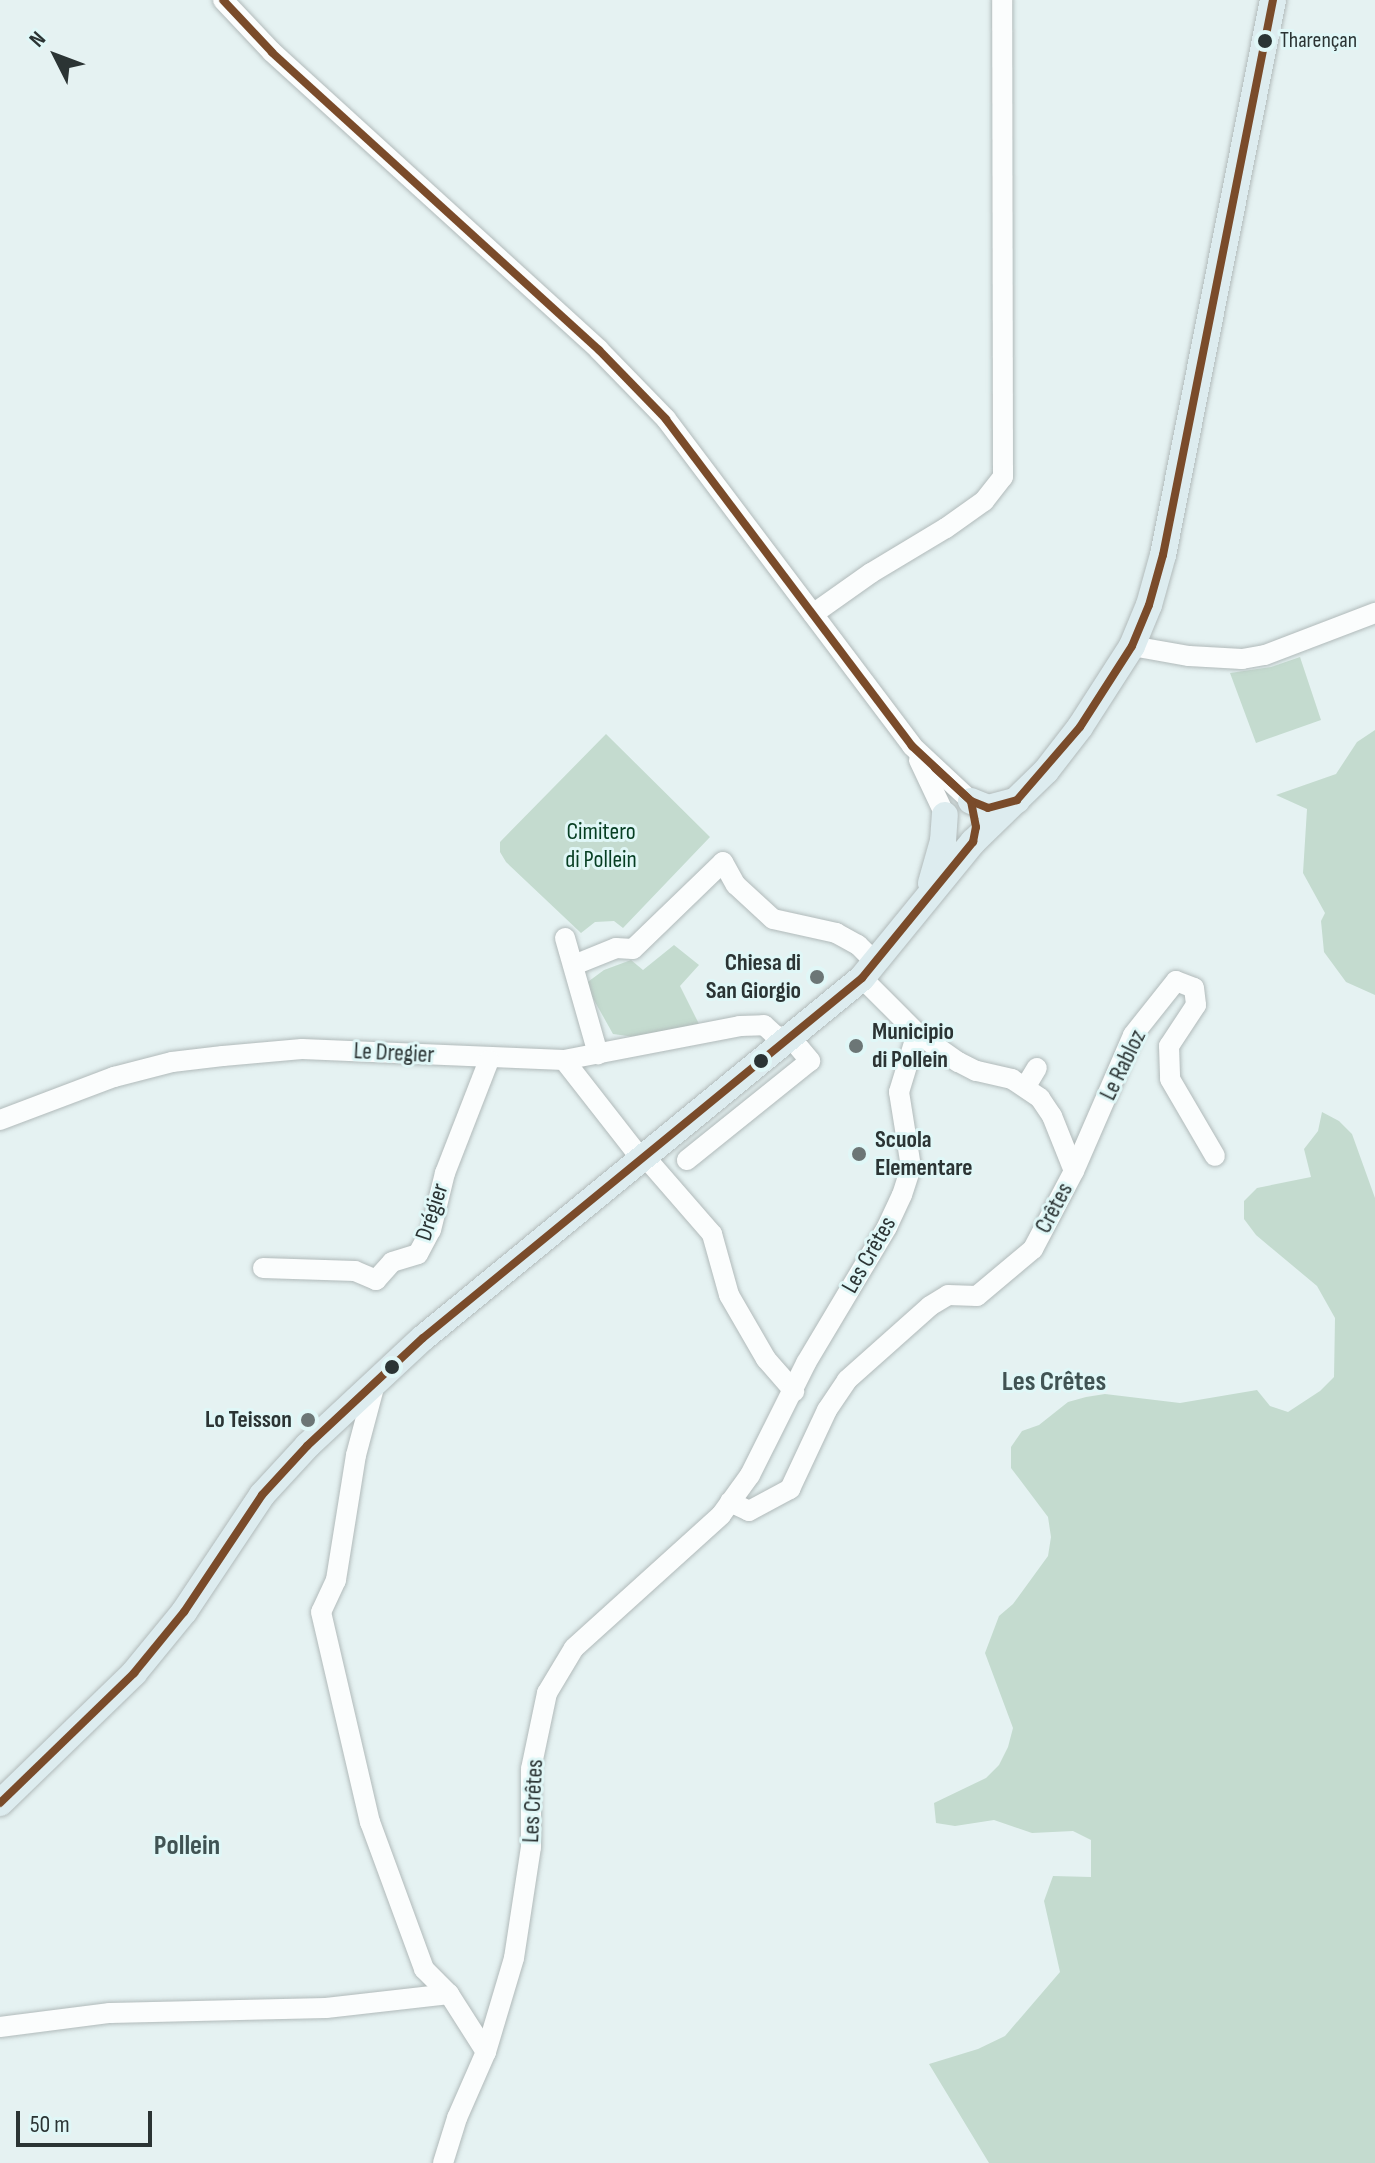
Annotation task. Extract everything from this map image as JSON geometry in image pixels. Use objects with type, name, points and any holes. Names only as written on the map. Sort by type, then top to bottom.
[{"type":"main road","points":[[0,1803],[134,1673],[184,1612],[262,1495],[377,1378],[716,1101],[869,971],[988,808],[1017,800],[1080,727],[1132,646],[1149,605],[1163,555],[1273,0]]},
{"type":"main road","points":[[945,815],[955,825],[967,829],[979,823]]},
{"type":"main road","points":[[922,900],[936,871],[945,815]]},
{"type":"street","points":[[223,0],[272,52],[599,350],[656,409],[912,746],[979,823]]},
{"type":"street","points":[[813,614],[984,501],[1003,477],[1002,0]]},
{"type":"street","points":[[1132,646],[1189,656],[1242,659],[1265,655],[1375,613]]},
{"type":"street","points":[[912,746],[945,815]]},
{"type":"street","points":[[574,965],[616,948],[633,949],[723,862],[736,885],[773,919],[836,933],[858,945],[869,971],[917,1033],[967,1066],[1026,1086],[1037,1068]]},
{"type":"street","points":[[565,938],[598,1054]]},
{"type":"street","name":"Le Rabloz","points":[[1074,1171],[1133,1035],[1176,981],[1194,988],[1196,1005],[1169,1046],[1170,1079],[1215,1156]]},
{"type":"street","name":"Le Dregier","points":[[0,1120],[114,1077],[172,1062],[302,1049],[489,1060],[564,1060],[740,1026],[764,1025],[776,1036],[791,1038]]},
{"type":"street","name":"Les Crêtes","points":[[443,2163],[457,2118],[486,2052],[514,1958],[531,1847],[531,1769],[547,1693],[574,1648],[721,1515],[750,1475],[806,1363],[887,1227],[902,1195],[911,1167],[899,1092],[917,1033]]},
{"type":"street","points":[[687,1160],[810,1061],[791,1038]]},
{"type":"street","name":"Drégier","points":[[263,1268],[355,1271],[376,1280],[392,1262],[418,1254],[431,1230],[445,1173],[489,1060]]},
{"type":"street","points":[[564,1060],[644,1160],[701,1217],[712,1234],[729,1295],[766,1359],[794,1391]]},
{"type":"street","name":"Crêtes","points":[[730,1502],[749,1511],[790,1489],[827,1410],[847,1380],[930,1306],[948,1295],[977,1296],[1033,1249],[1074,1171],[1052,1116],[1026,1086]]},
{"type":"street","points":[[716,1101],[734,1122]]},
{"type":"street","points":[[377,1378],[356,1455],[336,1580],[321,1612],[370,1822],[424,1969],[449,1994],[486,2052]]},
{"type":"street","points":[[0,2027],[110,2013],[326,2008],[449,1994]]},
{"type":"green space","points":[[1300,657],[1321,720],[1256,743],[1230,673],[1271,667]]},
{"type":"green space","points":[[1375,730],[1375,995],[1346,982],[1324,952],[1321,921],[1325,913],[1303,873],[1307,809],[1276,795],[1336,774],[1357,742]]},
{"type":"green space","name":"Cimitero di Pollein","points":[[606,734],[710,837],[623,928],[614,921],[595,922],[581,933],[506,862],[500,852],[500,842]]},
{"type":"green space","points":[[674,945],[699,965],[680,986],[699,1024],[635,1037],[613,1034],[585,984],[604,970],[631,960],[643,970]]},
{"type":"green space","points":[[1322,1112],[1339,1121],[1352,1134],[1375,1198],[1375,2163],[989,2163],[929,2064],[978,2049],[1005,2036],[1060,1972],[1044,1901],[1053,1876],[1091,1877],[1091,1840],[1073,1831],[1032,1833],[994,1820],[955,1826],[936,1823],[934,1803],[986,1778],[999,1765],[1008,1747],[1013,1728],[985,1653],[999,1616],[1013,1604],[1048,1556],[1051,1537],[1048,1517],[1011,1468],[1011,1447],[1022,1431],[1039,1425],[1068,1402],[1086,1397],[1105,1394],[1180,1403],[1257,1390],[1270,1406],[1288,1412],[1320,1391],[1334,1377],[1335,1318],[1317,1286],[1256,1235],[1244,1219],[1244,1201],[1257,1188],[1311,1177],[1304,1149],[1318,1131]]},
{"type":"transit line","points":[[0,1803],[134,1673],[184,1612],[262,1495],[307,1446],[423,1338],[862,978],[973,842],[976,827],[971,801],[912,746],[666,419],[599,350],[272,52],[223,0]]},
{"type":"transit line","points":[[935,768],[971,801],[988,808],[1017,800],[1080,727],[1132,646],[1149,605],[1163,555],[1273,0]]},
{"type":"place","name":"Tharençan","points":[[1265,41]]},
{"type":"place","name":"Chiesa di San Giorgio","points":[[817,977]]},
{"type":"place","name":"Municipio di Pollein","points":[[856,1046]]},
{"type":"place","name":"Scuola Elementare","points":[[859,1154]]},
{"type":"place","name":"Lo Teisson","points":[[308,1420]]},
{"type":"district","name":"Les Crêtes","points":[[1054,1382]]},
{"type":"district","name":"Pollein","points":[[187,1846]]}]
